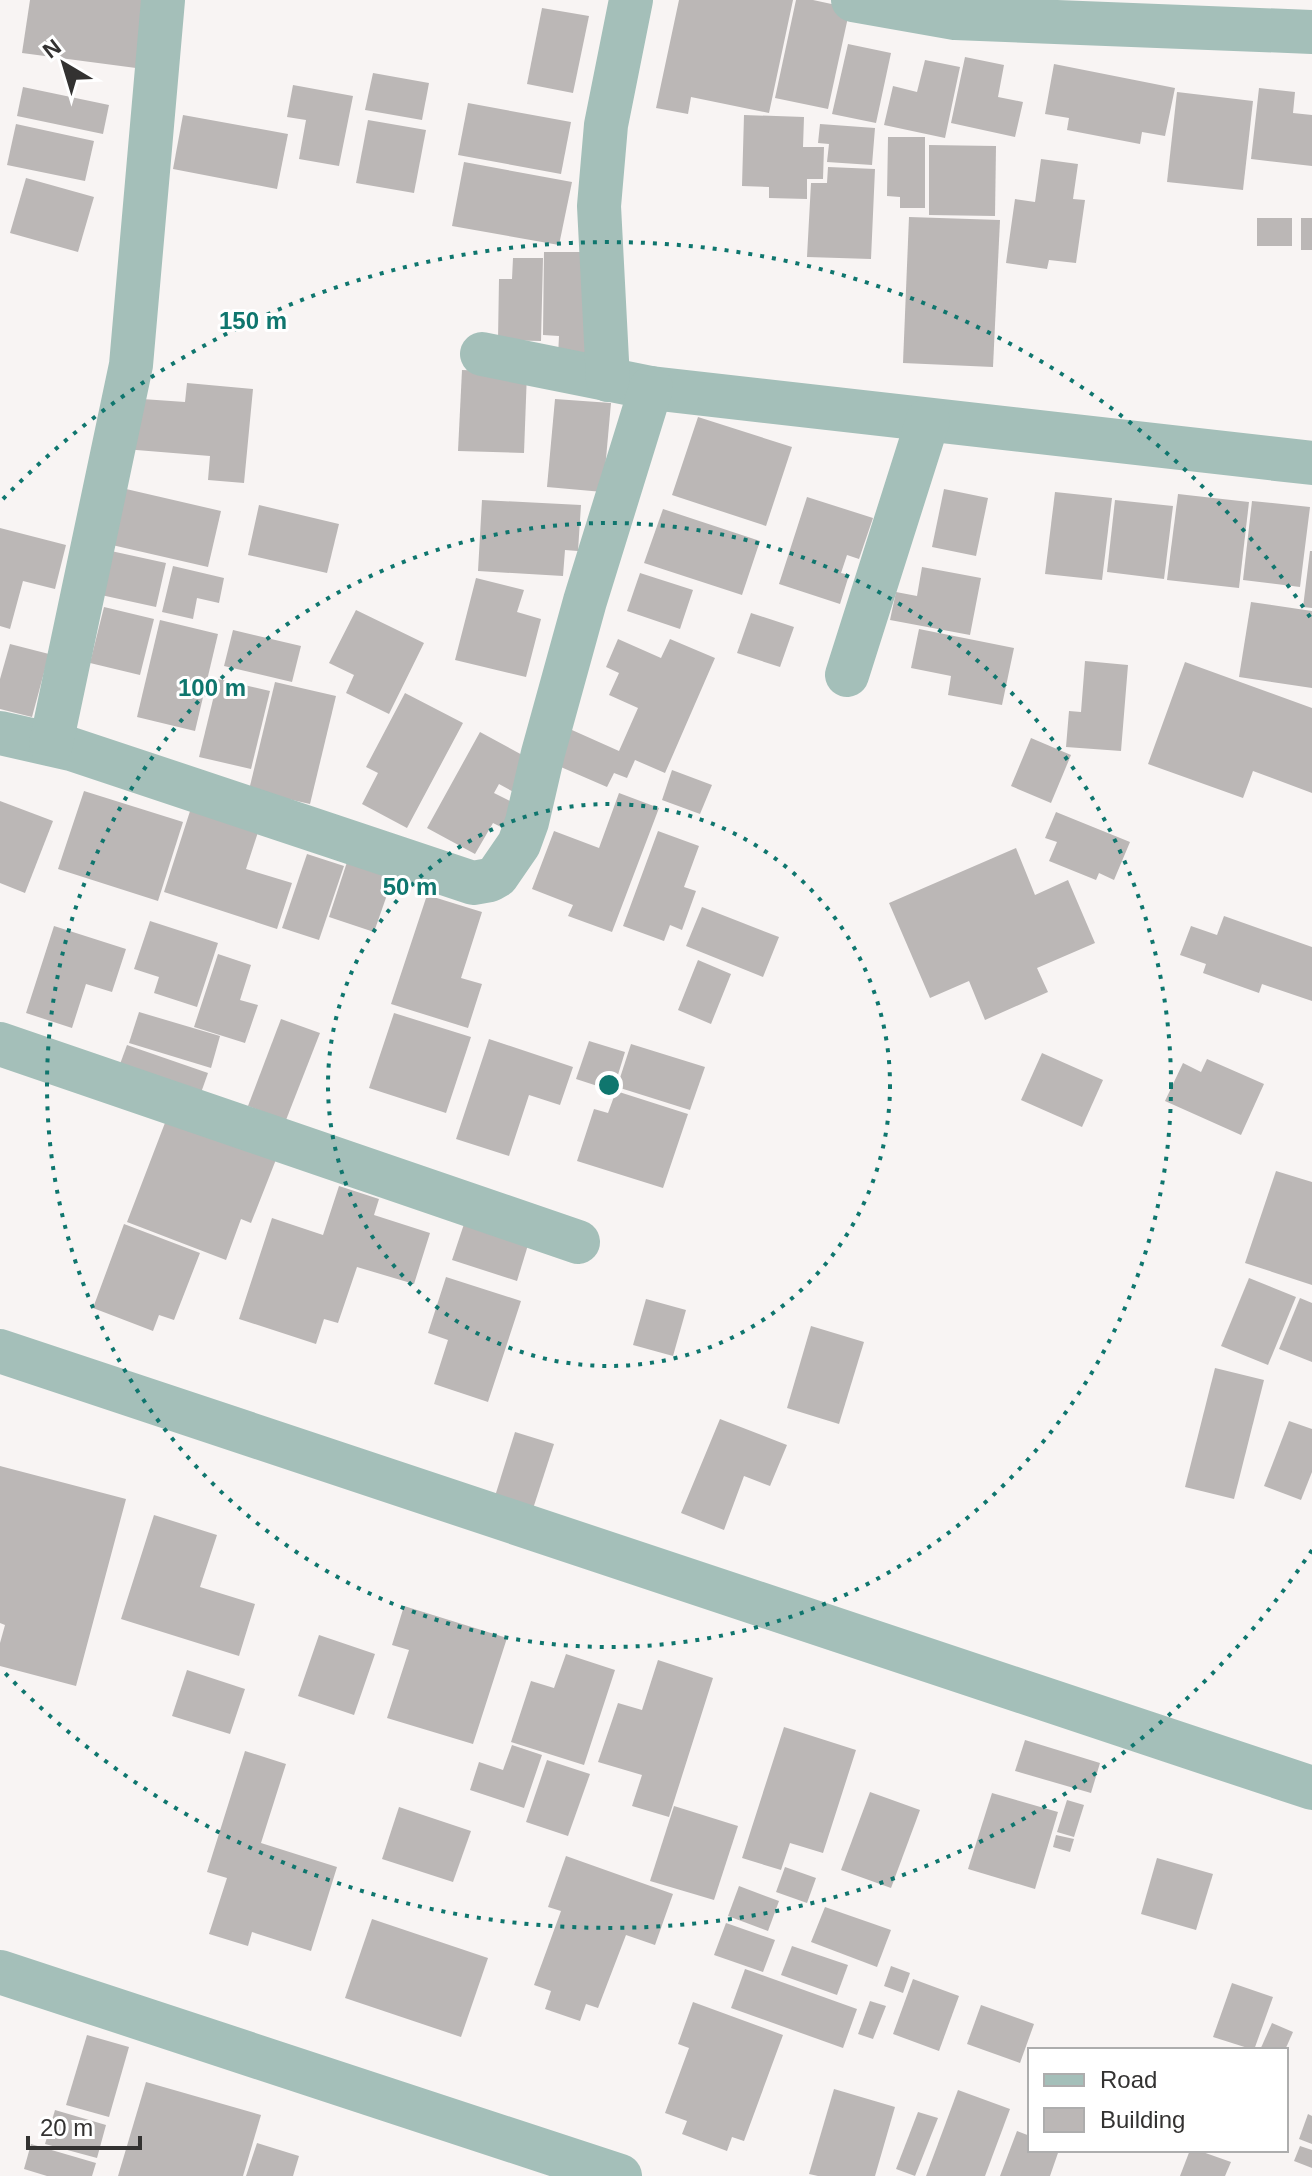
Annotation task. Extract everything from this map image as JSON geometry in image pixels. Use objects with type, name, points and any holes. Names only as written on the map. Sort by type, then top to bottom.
[{"type":"street","points":[[51,744],[131,365],[163,0]]},
{"type":"street","points":[[608,380],[599,206],[606,125],[631,0]]},
{"type":"street","points":[[857,1],[955,18],[1312,32]]},
{"type":"street","points":[[482,354],[651,388],[1312,463]]},
{"type":"street","points":[[0,733],[71,749],[473,883],[490,880],[497,876],[519,844],[527,822],[585,601],[651,388]]},
{"type":"street","points":[[847,675],[928,420]]},
{"type":"street","points":[[0,1044],[578,1242]]},
{"type":"street","points":[[0,1351],[1312,1788]]},
{"type":"street","points":[[0,1972],[620,2176]]},
{"type":"building","points":[[30,0],[146,0],[136,68],[22,53]]},
{"type":"building","points":[[679,0],[793,0],[769,113],[691,97],[688,114],[656,108]]},
{"type":"building","points":[[796,0],[813,0],[850,8],[828,109],[775,98]]},
{"type":"building","points":[[542,8],[589,16],[573,93],[527,84]]},
{"type":"building","points":[[848,44],[891,53],[876,123],[832,114]]},
{"type":"building","points":[[965,57],[1004,65],[998,97],[1023,102],[1015,137],[951,123]]},
{"type":"building","points":[[925,60],[960,67],[945,138],[884,125],[893,86],[917,92]]},
{"type":"building","points":[[1054,64],[1175,88],[1165,136],[1142,132],[1140,144],[1067,130],[1069,118],[1045,114]]},
{"type":"building","points":[[373,73],[429,83],[422,120],[365,110]]},
{"type":"building","points":[[293,85],[353,96],[339,166],[299,159],[306,120],[287,117]]},
{"type":"building","points":[[23,87],[109,105],[103,134],[17,116]]},
{"type":"building","points":[[1259,88],[1295,92],[1293,113],[1312,115],[1312,166],[1251,159]]},
{"type":"building","points":[[1177,92],[1253,101],[1243,190],[1167,182]]},
{"type":"building","points":[[468,103],[571,122],[561,174],[458,155]]},
{"type":"building","points":[[183,115],[288,134],[277,189],[173,169]]},
{"type":"building","points":[[744,115],[804,117],[803,147],[824,147],[823,179],[807,179],[807,199],[769,198],[769,187],[742,186]]},
{"type":"building","points":[[368,120],[426,130],[414,193],[356,183]]},
{"type":"building","points":[[16,124],[94,141],[85,181],[7,165]]},
{"type":"building","points":[[820,124],[875,128],[872,165],[827,162],[829,144],[818,143]]},
{"type":"building","points":[[888,137],[925,137],[925,208],[900,208],[900,197],[887,196]]},
{"type":"building","points":[[929,145],[996,146],[995,216],[929,215]]},
{"type":"building","points":[[1041,159],[1078,164],[1073,199],[1085,200],[1076,263],[1049,260],[1047,269],[1006,263],[1015,199],[1035,202]]},
{"type":"building","points":[[464,162],[572,182],[559,245],[452,226]]},
{"type":"building","points":[[828,167],[875,169],[871,259],[807,257],[811,183],[827,183]]},
{"type":"building","points":[[26,178],[94,197],[78,252],[10,233]]},
{"type":"building","points":[[909,217],[1000,220],[993,367],[903,363]]},
{"type":"building","points":[[1257,218],[1292,218],[1292,246],[1257,246]]},
{"type":"building","points":[[1301,218],[1312,218],[1312,250],[1301,250]]},
{"type":"building","points":[[544,252],[587,252],[586,357],[558,356],[559,336],[543,335]]},
{"type":"building","points":[[513,258],[543,258],[541,341],[498,340],[499,279],[512,279]]},
{"type":"building","points":[[462,370],[527,372],[524,453],[458,451]]},
{"type":"building","points":[[187,383],[253,389],[244,483],[208,480],[210,456],[124,449],[128,398],[185,402]]},
{"type":"building","points":[[555,399],[611,403],[603,492],[547,487]]},
{"type":"building","points":[[698,417],[792,447],[766,526],[672,495]]},
{"type":"building","points":[[126,489],[221,511],[208,567],[112,545]]},
{"type":"building","points":[[944,489],[988,498],[976,556],[932,547]]},
{"type":"building","points":[[1055,492],[1112,498],[1102,580],[1045,574]]},
{"type":"building","points":[[1178,494],[1249,502],[1239,588],[1167,580]]},
{"type":"building","points":[[807,497],[873,518],[859,559],[847,555],[841,573],[849,575],[840,604],[779,584]]},
{"type":"building","points":[[482,500],[581,505],[578,551],[565,550],[563,576],[478,571]]},
{"type":"building","points":[[1115,500],[1173,506],[1164,579],[1107,572]]},
{"type":"building","points":[[1252,501],[1310,507],[1300,587],[1243,580]]},
{"type":"building","points":[[259,505],[339,524],[327,573],[248,555]]},
{"type":"building","points":[[663,509],[760,541],[742,595],[644,563]]},
{"type":"building","points":[[0,528],[66,545],[55,589],[23,581],[10,629],[0,626]]},
{"type":"building","points":[[111,551],[166,563],[156,607],[101,595]]},
{"type":"building","points":[[1312,551],[1312,608],[1303,607]]},
{"type":"building","points":[[173,566],[224,578],[219,603],[197,598],[193,619],[162,612]]},
{"type":"building","points":[[922,567],[981,578],[970,635],[890,620],[896,592],[917,596]]},
{"type":"building","points":[[640,573],[693,590],[680,629],[627,611]]},
{"type":"building","points":[[476,578],[524,590],[517,612],[541,619],[526,677],[455,660]]},
{"type":"building","points":[[1251,602],[1312,611],[1312,688],[1239,677]]},
{"type":"building","points":[[104,607],[154,619],[140,675],[90,663]]},
{"type":"building","points":[[356,610],[424,643],[389,714],[346,693],[354,675],[329,663]]},
{"type":"building","points":[[751,613],[794,627],[780,667],[737,653]]},
{"type":"building","points":[[160,620],[218,634],[195,731],[137,717]]},
{"type":"building","points":[[919,629],[1014,648],[1002,705],[948,695],[951,676],[911,668]]},
{"type":"building","points":[[233,630],[301,646],[292,682],[224,666]]},
{"type":"building","points":[[618,639],[661,658],[670,639],[715,658],[665,773],[635,760],[627,778],[614,773],[607,787],[547,761],[563,726],[619,751],[638,708],[609,695],[619,673],[606,667]]},
{"type":"building","points":[[10,644],[49,654],[32,717],[0,709],[0,679]]},
{"type":"building","points":[[1085,661],[1128,665],[1121,751],[1066,747],[1069,711],[1081,712]]},
{"type":"building","points":[[1185,662],[1312,708],[1312,793],[1253,771],[1243,798],[1148,764]]},
{"type":"building","points":[[218,679],[270,691],[251,769],[199,757]]},
{"type":"building","points":[[275,682],[336,696],[310,804],[249,790]]},
{"type":"building","points":[[405,693],[463,723],[407,828],[362,804],[378,773],[366,767]]},
{"type":"building","points":[[480,732],[537,763],[519,795],[499,784],[494,793],[518,805],[505,829],[493,823],[475,854],[427,828]]},
{"type":"building","points":[[1031,738],[1071,755],[1051,803],[1011,786]]},
{"type":"building","points":[[672,770],[712,785],[700,814],[662,800]]},
{"type":"building","points":[[84,791],[183,822],[158,901],[58,869]]},
{"type":"building","points":[[619,793],[659,808],[612,932],[568,916],[573,905],[532,889],[554,831],[599,848]]},
{"type":"building","points":[[0,801],[53,821],[25,893],[0,883]]},
{"type":"building","points":[[191,808],[259,829],[246,869],[292,883],[277,929],[164,892]]},
{"type":"building","points":[[1056,812],[1130,842],[1114,880],[1099,873],[1096,880],[1049,861],[1057,842],[1045,838]]},
{"type":"building","points":[[658,831],[699,846],[684,887],[696,891],[682,930],[670,925],[664,941],[623,926]]},
{"type":"building","points":[[1016,848],[1035,895],[1068,880],[1095,943],[1037,968],[1048,992],[985,1020],[969,981],[930,998],[889,903]]},
{"type":"building","points":[[307,854],[344,866],[319,940],[282,928]]},
{"type":"building","points":[[348,859],[394,875],[374,932],[329,917]]},
{"type":"building","points":[[427,895],[482,912],[461,978],[482,984],[468,1028],[391,1004]]},
{"type":"building","points":[[702,907],[779,937],[763,977],[686,946]]},
{"type":"building","points":[[1224,916],[1312,947],[1312,1001],[1262,984],[1259,993],[1203,973],[1206,964],[1180,955],[1191,926],[1217,935]]},
{"type":"building","points":[[150,921],[218,943],[197,1007],[154,993],[159,977],[134,969]]},
{"type":"building","points":[[54,926],[126,949],[112,992],[86,984],[72,1028],[26,1013]]},
{"type":"building","points":[[218,954],[251,965],[240,1000],[258,1005],[245,1043],[194,1027]]},
{"type":"building","points":[[698,960],[731,974],[711,1024],[678,1010]]},
{"type":"building","points":[[139,1012],[220,1036],[211,1068],[129,1043]]},
{"type":"building","points":[[394,1013],[471,1037],[446,1113],[369,1088]]},
{"type":"building","points":[[281,1019],[320,1033],[286,1120],[248,1106]]},
{"type":"building","points":[[489,1039],[573,1067],[560,1105],[529,1095],[509,1156],[456,1139]]},
{"type":"building","points":[[589,1041],[625,1052],[613,1091],[576,1079]]},
{"type":"building","points":[[631,1044],[705,1067],[690,1110],[617,1087]]},
{"type":"building","points":[[127,1045],[208,1073],[197,1104],[116,1075]]},
{"type":"building","points":[[1042,1053],[1103,1080],[1082,1127],[1021,1100]]},
{"type":"building","points":[[1207,1059],[1264,1084],[1241,1135],[1165,1101],[1183,1063],[1201,1072]]},
{"type":"building","points":[[616,1091],[688,1114],[663,1188],[577,1161],[594,1109],[608,1113]]},
{"type":"building","points":[[168,1115],[277,1157],[251,1223],[241,1219],[226,1260],[127,1222]]},
{"type":"building","points":[[1276,1171],[1312,1182],[1312,1285],[1245,1263]]},
{"type":"building","points":[[339,1186],[379,1199],[374,1215],[430,1233],[414,1284],[357,1267],[338,1323],[324,1319],[316,1344],[239,1319],[272,1218],[323,1235]]},
{"type":"building","points":[[124,1224],[200,1253],[174,1320],[159,1315],[153,1331],[93,1308]]},
{"type":"building","points":[[464,1224],[528,1245],[517,1281],[452,1260]]},
{"type":"building","points":[[446,1277],[521,1301],[488,1402],[434,1384],[448,1340],[428,1333]]},
{"type":"building","points":[[1249,1278],[1296,1297],[1268,1365],[1221,1346]]},
{"type":"building","points":[[1300,1298],[1312,1303],[1312,1362],[1279,1349]]},
{"type":"building","points":[[646,1299],[686,1310],[673,1356],[633,1345]]},
{"type":"building","points":[[811,1326],[864,1342],[839,1424],[787,1408]]},
{"type":"building","points":[[1215,1368],[1264,1380],[1234,1499],[1185,1487]]},
{"type":"building","points":[[720,1419],[787,1445],[770,1486],[744,1476],[724,1530],[681,1513]]},
{"type":"building","points":[[1289,1421],[1312,1429],[1312,1472],[1301,1500],[1264,1486]]},
{"type":"building","points":[[515,1432],[554,1444],[529,1521],[491,1509]]},
{"type":"building","points":[[0,1466],[126,1499],[76,1686],[0,1666],[0,1643],[5,1625],[0,1623]]},
{"type":"building","points":[[154,1515],[217,1535],[200,1587],[255,1604],[239,1656],[121,1619]]},
{"type":"building","points":[[404,1606],[507,1638],[473,1744],[387,1718],[409,1650],[392,1645]]},
{"type":"building","points":[[319,1635],[375,1654],[354,1715],[298,1696]]},
{"type":"building","points":[[566,1654],[615,1670],[584,1765],[511,1742],[531,1681],[554,1688]]},
{"type":"building","points":[[658,1660],[713,1678],[669,1817],[632,1806],[642,1775],[598,1762],[618,1703],[642,1710]]},
{"type":"building","points":[[187,1670],[245,1689],[230,1734],[172,1716]]},
{"type":"building","points":[[784,1727],[856,1750],[823,1853],[790,1843],[781,1870],[742,1858]]},
{"type":"building","points":[[1025,1740],[1100,1763],[1091,1793],[1015,1771]]},
{"type":"building","points":[[512,1745],[542,1755],[524,1808],[470,1790],[479,1762],[503,1770]]},
{"type":"building","points":[[245,1751],[286,1764],[261,1843],[337,1867],[311,1951],[252,1932],[248,1946],[209,1934],[227,1878],[207,1872]]},
{"type":"building","points":[[547,1760],[590,1774],[568,1836],[526,1822]]},
{"type":"building","points":[[870,1792],[920,1810],[891,1888],[841,1870]]},
{"type":"building","points":[[992,1793],[1058,1812],[1035,1889],[968,1869]]},
{"type":"building","points":[[1067,1800],[1084,1805],[1074,1837],[1057,1832]]},
{"type":"building","points":[[674,1806],[738,1826],[714,1900],[650,1881]]},
{"type":"building","points":[[399,1807],[471,1831],[453,1882],[382,1859]]},
{"type":"building","points":[[1056,1835],[1074,1839],[1070,1852],[1053,1847]]},
{"type":"building","points":[[566,1856],[673,1894],[655,1945],[626,1935],[598,2008],[586,2004],[580,2021],[545,2009],[551,1991],[534,1985],[561,1911],[548,1907]]},
{"type":"building","points":[[1157,1858],[1213,1874],[1196,1930],[1141,1914]]},
{"type":"building","points":[[785,1867],[816,1878],[807,1903],[776,1892]]},
{"type":"building","points":[[739,1886],[779,1901],[768,1931],[728,1916]]},
{"type":"building","points":[[825,1907],[891,1930],[877,1967],[811,1942]]},
{"type":"building","points":[[372,1919],[488,1958],[461,2037],[345,1998]]},
{"type":"building","points":[[726,1923],[775,1940],[763,1972],[714,1955]]},
{"type":"building","points":[[792,1946],[848,1965],[837,1995],[781,1975]]},
{"type":"building","points":[[891,1966],[910,1973],[903,1993],[884,1986]]},
{"type":"building","points":[[745,1969],[857,2009],[843,2048],[731,2008]]},
{"type":"building","points":[[913,1979],[959,1996],[939,2051],[893,2034]]},
{"type":"building","points":[[1232,1983],[1273,1997],[1255,2048],[1213,2037]]},
{"type":"building","points":[[870,2001],[886,2006],[873,2039],[858,2034]]},
{"type":"building","points":[[693,2002],[783,2035],[744,2141],[732,2137],[727,2151],[682,2134],[687,2121],[665,2113],[689,2048],[678,2044]]},
{"type":"building","points":[[981,2005],[1034,2024],[1020,2063],[967,2044]]},
{"type":"building","points":[[1272,2023],[1293,2032],[1286,2048],[1261,2048]]},
{"type":"building","points":[[87,2035],[129,2047],[109,2117],[66,2105]]},
{"type":"building","points":[[146,2082],[261,2115],[243,2176],[118,2176]]},
{"type":"building","points":[[834,2089],[895,2107],[875,2176],[809,2174]]},
{"type":"building","points":[[958,2090],[1010,2109],[985,2176],[926,2176]]},
{"type":"building","points":[[55,2110],[106,2125],[97,2158],[45,2144]]},
{"type":"building","points":[[918,2112],[938,2118],[915,2176],[896,2169]]},
{"type":"building","points":[[1308,2114],[1312,2116],[1312,2144],[1299,2139]]},
{"type":"building","points":[[1017,2131],[1028,2135],[1028,2152],[1058,2152],[1050,2176],[1000,2176]]},
{"type":"building","points":[[257,2143],[299,2156],[293,2176],[246,2176]]},
{"type":"building","points":[[31,2144],[96,2163],[92,2176],[47,2176],[24,2169]]},
{"type":"building","points":[[1300,2146],[1312,2150],[1312,2168],[1294,2161]]},
{"type":"building","points":[[1189,2152],[1203,2152],[1231,2162],[1225,2176],[1180,2176]]}]
